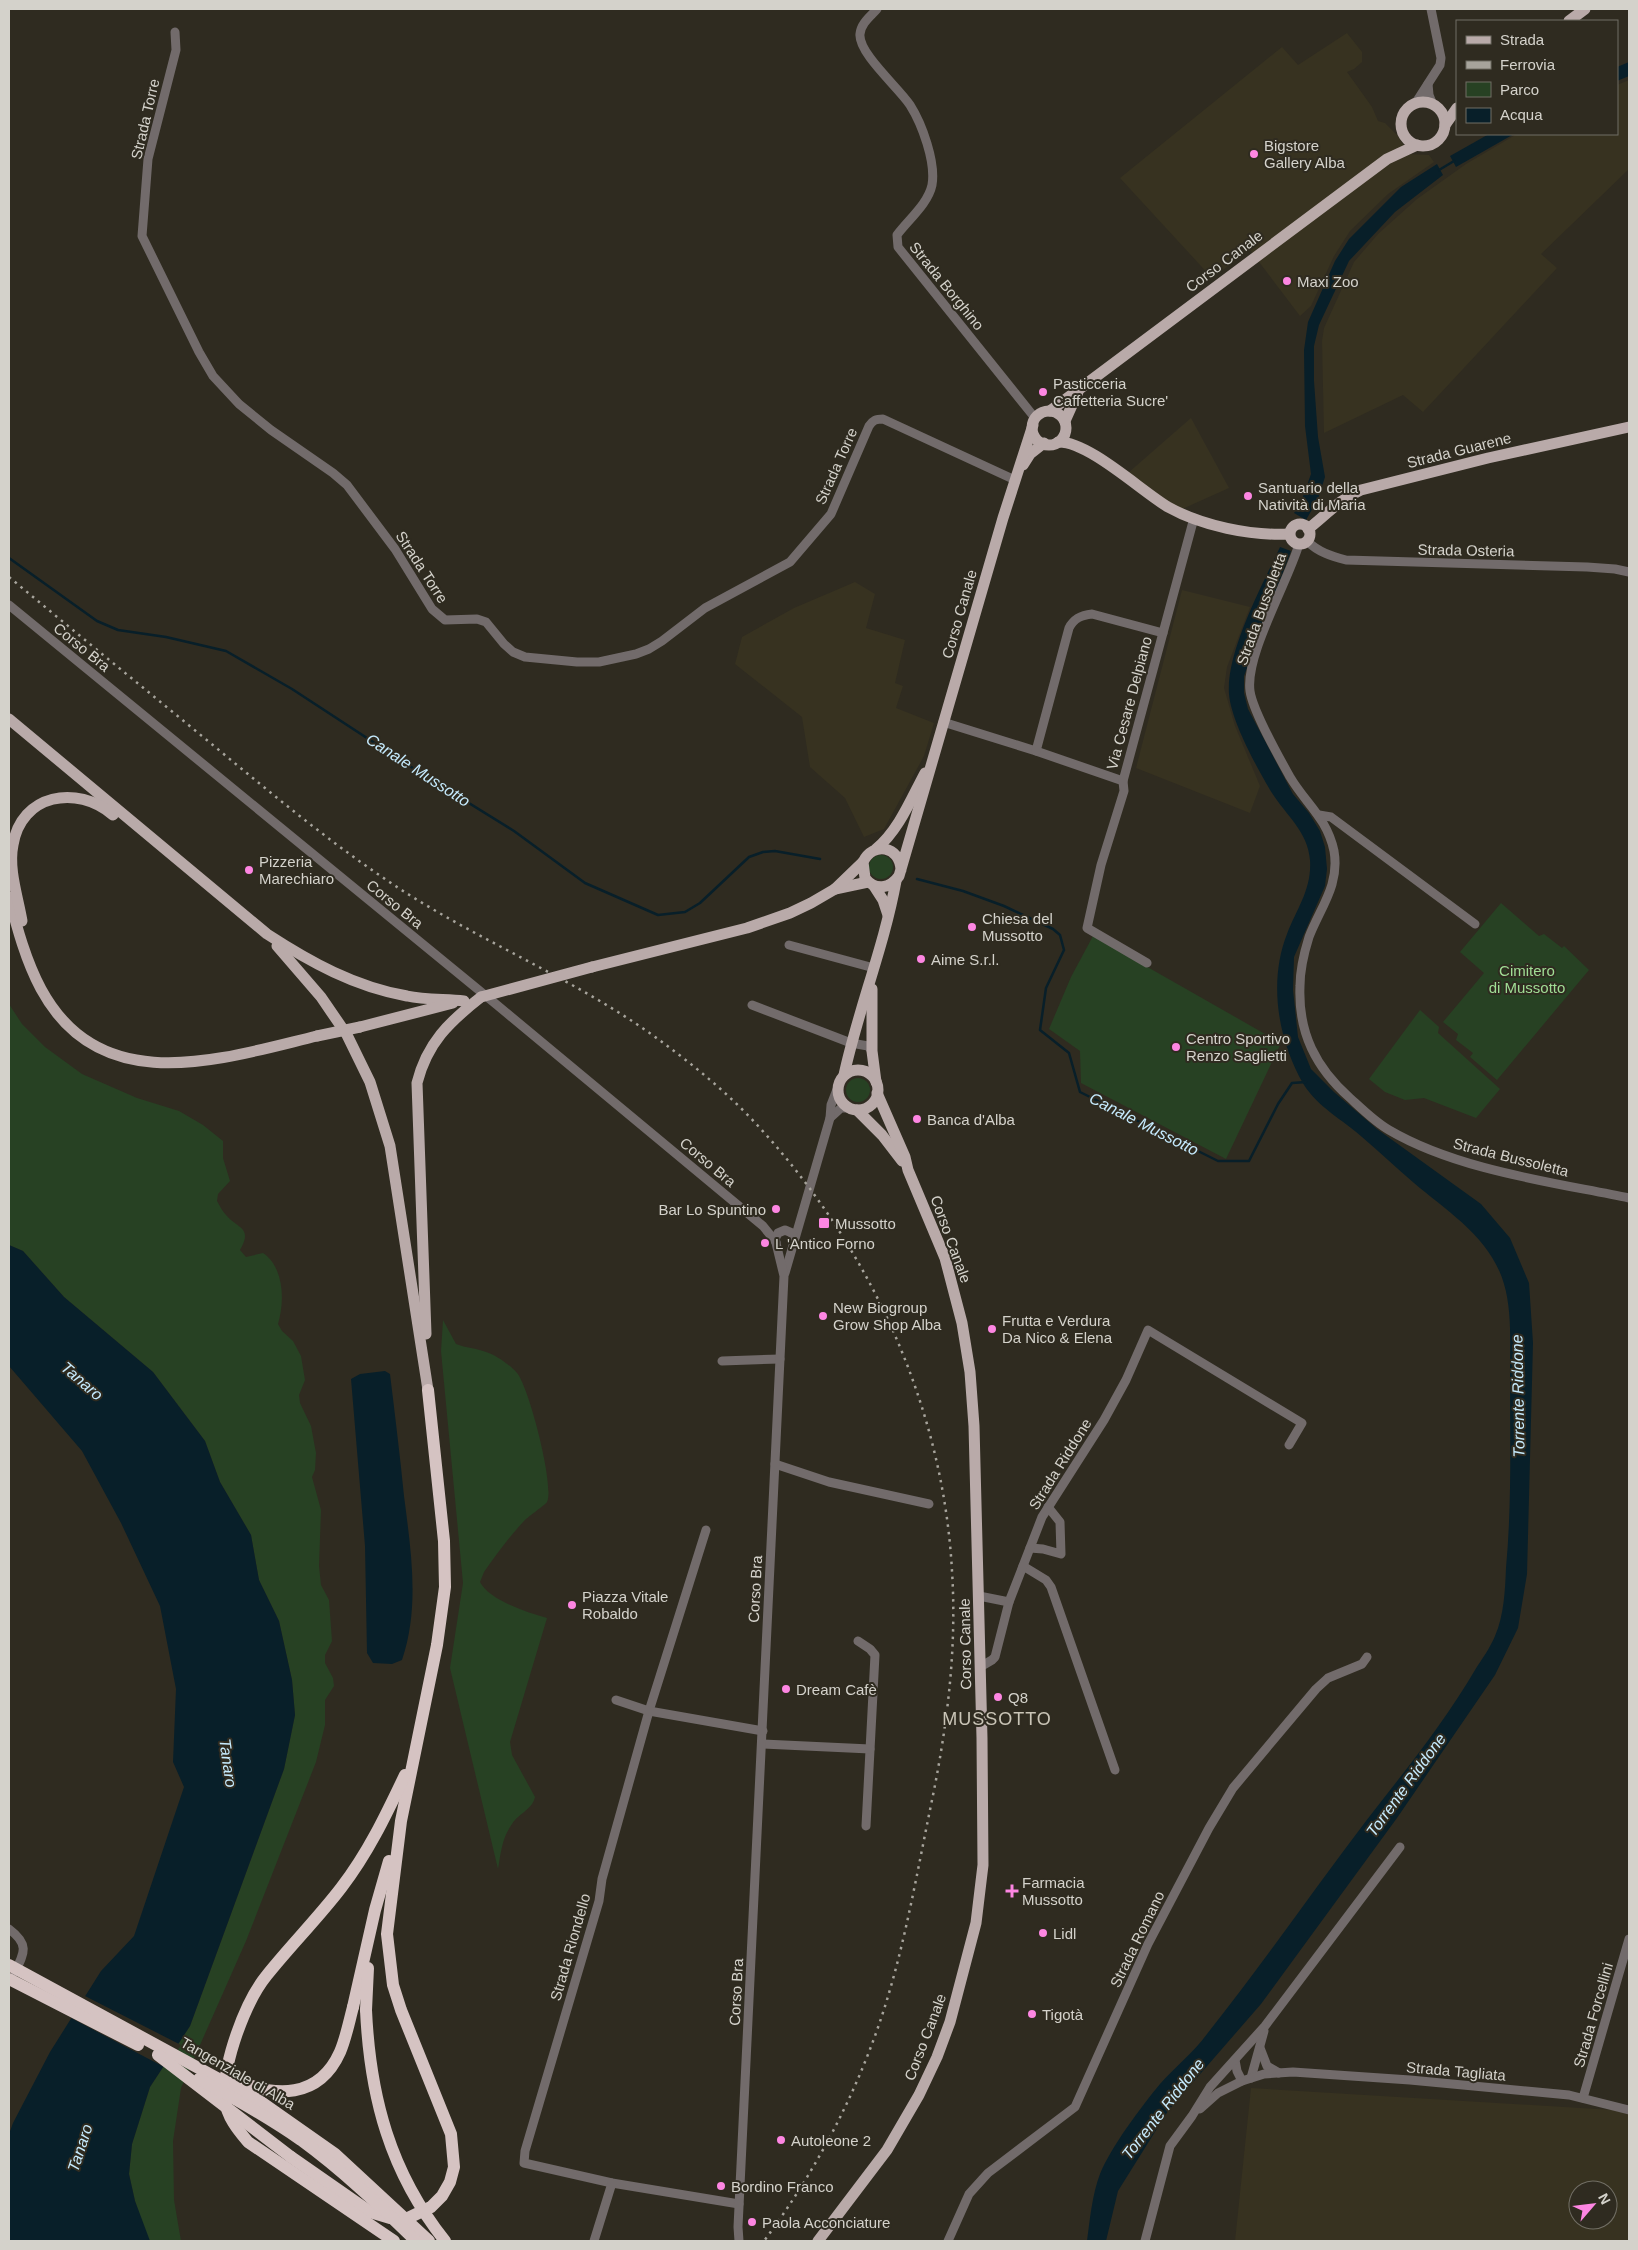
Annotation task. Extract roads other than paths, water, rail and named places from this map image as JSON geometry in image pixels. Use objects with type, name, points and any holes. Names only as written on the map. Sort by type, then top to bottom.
[{"type":"highway","points":[[158,2055],[292,2157],[370,2212],[390,2218],[406,2219],[431,2207],[442,2196],[450,2182],[454,2167],[451,2134],[401,2010],[393,1985],[387,1934],[400,1821],[437,1645],[445,1587],[444,1541],[428,1390]]},
{"type":"highway","points":[[394,2241],[248,2142],[230,2118],[225,2100],[234,2042],[242,2021],[266,1976],[341,1889],[364,1857],[412,1760]]},
{"type":"highway","points":[[182,2059],[214,2069],[251,2087],[272,2091],[292,2092],[317,2082],[334,2063],[345,2038],[375,1910],[400,1821]]},
{"type":"highway","points":[[375,1910],[367,1978],[366,2010],[369,2062],[387,2136],[417,2202],[445,2241]]},
{"type":"highway","name":"Tangenziale di Alba","points":[[9,1965],[261,2102],[304,2131],[362,2177],[429,2241]]},
{"type":"highway","name":"Tangenziale di Alba","points":[[9,1979],[158,2055],[254,2110],[300,2140],[356,2184],[416,2241]]},
{"type":"main road","points":[[1569,20],[1585,9]]},
{"type":"main road","points":[[1415,104],[1428,102],[1436,106],[1442,113],[1445,125]]},
{"type":"main road","points":[[1436,106],[1456,103]]},
{"type":"main road","name":"Corso Canale","points":[[1387,159],[1401,141],[1403,132],[1402,116],[1407,109],[1415,104]]},
{"type":"main road","name":"Corso Canale","points":[[1050,411],[1387,159],[1417,145],[1429,145],[1435,142],[1456,109]]},
{"type":"main road","points":[[1403,132],[1406,138],[1417,145]]},
{"type":"main road","name":"Corso Canale","points":[[1065,424],[1080,388]]},
{"type":"main road","points":[[1084,448],[1059,414],[1050,411],[1042,413],[1034,422],[1036,438],[1044,444],[1066,441],[1084,448],[1168,507],[1194,518],[1264,535],[1290,534]]},
{"type":"main road","name":"Corso Canale","points":[[901,870],[926,788],[932,758],[1034,422]]},
{"type":"main road","points":[[1058,442],[1064,435],[1065,424]]},
{"type":"main road","name":"Strada Guarene","points":[[1308,528],[1348,495],[1361,490],[1488,458],[1629,427]]},
{"type":"main road","name":"Corso Canale","points":[[1015,480],[1030,454],[1044,444]]},
{"type":"main road","points":[[1297,524],[1303,524],[1308,528],[1310,535],[1303,543],[1291,540],[1291,528],[1297,524]]},
{"type":"main road","points":[[9,719],[266,934],[302,957],[334,974],[371,987],[408,996],[467,1003]]},
{"type":"main road","name":"Corso Canale","points":[[876,849],[886,841],[901,820],[932,758]]},
{"type":"main road","points":[[27,952],[11,860],[12,845],[20,824],[26,815],[40,804],[64,796],[92,802],[106,809],[149,845],[193,872]]},
{"type":"main road","points":[[9,897],[19,935],[42,991],[68,1024],[86,1039],[108,1052],[144,1063],[177,1064],[200,1062],[467,1003],[480,997],[592,967],[747,928],[811,903],[835,889],[863,862],[866,856],[876,849],[889,849],[898,858],[901,870],[896,881],[886,887],[871,884],[835,889]]},
{"type":"main road","points":[[863,862],[863,873],[883,900],[888,916]]},
{"type":"main road","name":"Corso Canale","points":[[844,1075],[851,1042],[873,972],[896,881]]},
{"type":"main road","points":[[266,934],[321,997],[347,1036],[370,1082],[390,1146],[428,1390]]},
{"type":"main road","name":"Corso Canale","points":[[818,2241],[887,2150],[919,2095],[946,2031],[964,1971],[976,1923],[983,1866],[984,1810],[979,1596],[974,1426],[970,1372],[962,1322],[945,1258],[908,1170],[905,1157],[877,1087],[872,1051],[873,972]]},
{"type":"main road","points":[[428,1390],[417,1083],[421,1067],[435,1040],[467,1003]]},
{"type":"main road","points":[[856,1070],[862,1070],[873,1077],[877,1087],[872,1104],[862,1109],[853,1109],[840,1099],[838,1087],[844,1075],[856,1070]]},
{"type":"main road","name":"Corso Canale","points":[[853,1109],[882,1135],[908,1170]]},
{"type":"main road","name":"Corso Canale","points":[[811,2241],[840,2214]]},
{"type":"street","name":"Strada Borghino","points":[[877,9],[864,22],[860,35],[864,49],[910,105],[928,147],[932,177],[928,196],[897,235],[898,247],[1034,422]]},
{"type":"street","points":[[1415,104],[1440,65],[1441,56],[1431,9]]},
{"type":"street","name":"Strada Torre","points":[[175,32],[176,50],[148,159],[142,236],[199,352],[214,376],[239,404],[270,430],[333,472],[347,485],[395,549],[432,609],[444,620],[478,619],[486,622],[504,644],[513,652],[525,657],[599,662],[636,654],[649,649],[706,608],[790,562],[831,514],[869,426],[873,421],[879,419],[883,419],[1015,480]]},
{"type":"street","points":[[1428,81],[1429,95],[1436,106]]},
{"type":"street","name":"Via Cesare Delpiano","points":[[1147,963],[1087,928],[1101,866],[1124,791],[1122,781],[1194,518]]},
{"type":"street","name":"Strada Osteria","points":[[1303,543],[1329,555],[1346,560],[1587,567],[1629,572]]},
{"type":"street","name":"Strada Bussoletta","points":[[1303,543],[1257,652],[1250,685],[1254,706],[1290,776],[1319,814],[1332,843],[1335,869],[1330,894],[1315,922],[1305,950],[1300,976],[1299,995],[1305,1034],[1311,1050],[1331,1081],[1388,1130],[1424,1147],[1470,1164],[1629,1198]]},
{"type":"street","name":"Corso Bra","points":[[9,605],[763,1226],[777,1244],[784,1276]]},
{"type":"street","name":"Via Cesare Delpiano","points":[[1036,751],[1070,628],[1075,620],[1083,615],[1092,614],[1163,633]]},
{"type":"street","name":"Via Cesare Delpiano","points":[[943,722],[1036,751],[1122,781]]},
{"type":"street","name":"Strada Bussoletta","points":[[1319,814],[1331,817],[1475,924]]},
{"type":"street","points":[[789,945],[873,972]]},
{"type":"street","points":[[752,1005],[851,1042],[868,1046],[872,1051]]},
{"type":"street","name":"Corso Bra","points":[[739,2241],[739,2204],[784,1276],[830,1118],[833,1097],[838,1087]]},
{"type":"street","points":[[830,1118],[840,1108],[853,1109]]},
{"type":"street","points":[[882,1135],[890,1139],[896,1138]]},
{"type":"street","name":"Corso Bra","points":[[763,1226],[784,1231],[802,1213]]},
{"type":"street","points":[[784,1231],[792,1233],[793,1242],[785,1249],[777,1244],[776,1236],[784,1231]]},
{"type":"street","name":"Strada Riddone","points":[[980,1667],[995,1656],[1009,1602],[1042,1516],[1104,1420],[1126,1380],[1148,1330],[1302,1423],[1289,1445]]},
{"type":"street","points":[[722,1361],[780,1359]]},
{"type":"street","points":[[775,1464],[829,1482],[928,1504]]},
{"type":"street","points":[[1030,1548],[1061,1554],[1060,1522],[1048,1507]]},
{"type":"street","name":"Strada Riondello","points":[[706,1530],[649,1711],[602,1878],[599,1901],[525,2150],[524,2163],[612,2183],[739,2204]]},
{"type":"street","points":[[1023,1566],[1046,1580],[1051,1587],[1115,1770]]},
{"type":"street","points":[[979,1596],[1009,1602]]},
{"type":"street","points":[[858,1641],[875,1655],[866,1826]]},
{"type":"street","name":"Strada Romano","points":[[948,2241],[969,2194],[988,2173],[1075,2107],[1148,1944],[1209,1828],[1233,1788],[1316,1689],[1328,1678],[1362,1664],[1367,1658]]},
{"type":"street","points":[[616,1700],[649,1711],[763,1731]]},
{"type":"street","points":[[762,1744],[870,1749]]},
{"type":"street","name":"Strada Tagliata","points":[[1145,2241],[1170,2146],[1210,2087],[1265,2026],[1400,1847]]},
{"type":"street","points":[[9,1929],[18,1935],[24,1945],[24,1955],[9,1984]]},
{"type":"street","name":"Strada Forcellini","points":[[1583,2098],[1629,1939]]},
{"type":"street","name":"Strada Tagliata","points":[[1246,2080],[1265,2026]]},
{"type":"street","points":[[1259,2046],[1267,2066],[1279,2073]]},
{"type":"street","points":[[1235,2060],[1237,2071],[1246,2080]]},
{"type":"street","name":"Strada Tagliata","points":[[1192,2116],[1218,2093],[1246,2080],[1292,2072],[1410,2080],[1583,2098],[1629,2110]]},
{"type":"street","points":[[594,2241],[612,2183]]},
{"type":"water","points":[[1629,62],[1629,76],[1618,81],[1618,67]]},
{"type":"water","points":[[1487,135],[1512,135],[1456,167],[1450,156]]},
{"type":"water","points":[[1437,164],[1443,175],[1395,212],[1349,261],[1319,325],[1314,346],[1314,381],[1318,437],[1325,477],[1318,499],[1306,520],[1294,513],[1301,502],[1311,474],[1305,426],[1304,350],[1308,322],[1335,261],[1349,239],[1401,187]]},
{"type":"water","points":[[1280,547],[1291,551],[1244,676],[1244,693],[1248,709],[1293,794],[1309,813],[1320,831],[1325,847],[1327,869],[1325,886],[1294,957],[1293,990],[1298,1037],[1311,1069],[1334,1092],[1377,1129],[1481,1204],[1510,1238],[1529,1283],[1533,1343],[1527,1574],[1518,1628],[1495,1675],[1397,1818],[1261,2004],[1168,2111],[1118,2191],[1106,2241],[1087,2241],[1097,2182],[1105,2163],[1119,2140],[1160,2084],[1202,2041],[1437,1728],[1491,1645],[1498,1628],[1504,1603],[1510,1495],[1510,1339],[1507,1294],[1498,1268],[1479,1239],[1467,1227],[1316,1100],[1304,1085],[1295,1068],[1282,1031],[1277,991],[1281,952],[1309,880],[1310,860],[1301,832],[1272,793],[1246,745],[1235,718],[1229,694],[1233,659],[1239,639]]},
{"type":"water","name":"Tanaro","points":[[9,1245],[23,1251],[64,1297],[153,1372],[205,1441],[220,1482],[251,1535],[259,1580],[279,1621],[292,1680],[295,1715],[284,1769],[190,2026],[150,2087],[132,2144],[129,2174],[135,2201],[150,2241],[9,2241],[9,2134],[13,2123],[50,2052],[101,1971],[134,1936],[184,1787],[173,1762],[176,1689],[160,1606],[121,1523],[82,1451],[9,1366]]},
{"type":"water","points":[[385,1371],[390,1374],[412,1579],[411,1620],[408,1640],[402,1660],[392,1664],[373,1663],[367,1653],[365,1546],[351,1379],[360,1374]]},
{"type":"waterway","name":"Torrente Riddone","points":[[1439,170],[1454,161]]},
{"type":"waterway","name":"Canale Mussotto","points":[[9,558],[97,621],[118,630],[166,637],[226,651],[292,689],[422,774],[514,831],[585,883],[658,915],[685,912],[700,903],[749,857],[763,852],[775,851],[820,859]]},
{"type":"waterway","name":"Canale Mussotto","points":[[917,879],[963,891],[1004,906],[1053,929],[1060,935],[1064,950],[1046,988],[1040,1030],[1069,1053],[1080,1092],[1218,1161],[1249,1161],[1278,1104],[1292,1083],[1306,1082]]},
{"type":"railway","points":[[9,577],[273,795],[362,863],[419,901],[560,978],[629,1019],[713,1082],[759,1127],[799,1174],[835,1224],[866,1277],[894,1332],[916,1390],[934,1449],[946,1510],[952,1571],[953,1630],[952,1659],[942,1747],[907,1923],[889,1993],[878,2026],[853,2091],[837,2123],[803,2184],[764,2241]]},
{"type":"place","name":"Bigstore Gallery Alba","points":[[1254,154]]},
{"type":"place","name":"Maxi Zoo","points":[[1287,281]]},
{"type":"place","name":"Pasticceria Caffetteria Sucre'","points":[[1043,392]]},
{"type":"place","name":"Santuario della Natività di Maria","points":[[1248,496]]},
{"type":"place","name":"Pizzeria Marechiaro","points":[[249,870]]},
{"type":"place","name":"Chiesa del Mussotto","points":[[972,927]]},
{"type":"place","name":"Aime S.r.l.","points":[[921,959]]},
{"type":"place","name":"Centro Sportivo Renzo Saglietti","points":[[1176,1047]]},
{"type":"place","name":"Banca d'Alba","points":[[917,1119]]},
{"type":"place","name":"Bar Lo Spuntino","points":[[776,1209]]},
{"type":"place","name":"Mussotto","points":[[824,1223]]},
{"type":"place","name":"L 'Antico Forno","points":[[765,1243]]},
{"type":"place","name":"New Biogroup Grow Shop Alba","points":[[823,1316]]},
{"type":"place","name":"Frutta e Verdura Da Nico & Elena","points":[[992,1329]]},
{"type":"place","name":"Piazza Vitale Robaldo","points":[[572,1605]]},
{"type":"place","name":"Dream Cafè","points":[[786,1689]]},
{"type":"place","name":"Q8","points":[[998,1697]]},
{"type":"place","name":"Farmacia Mussotto","points":[[1012,1891]]},
{"type":"place","name":"Lidl","points":[[1043,1933]]},
{"type":"place","name":"Tigotà","points":[[1032,2014]]},
{"type":"place","name":"Autoleone 2","points":[[781,2140]]},
{"type":"place","name":"Bordino Franco","points":[[721,2186]]},
{"type":"place","name":"Paola Acconciature","points":[[752,2222]]},
{"type":"district","name":"MUSSOTTO","points":[[997,1719]]},
{"type":"park label","name":"Cimitero di Mussotto","points":[[1527,978]]}]
